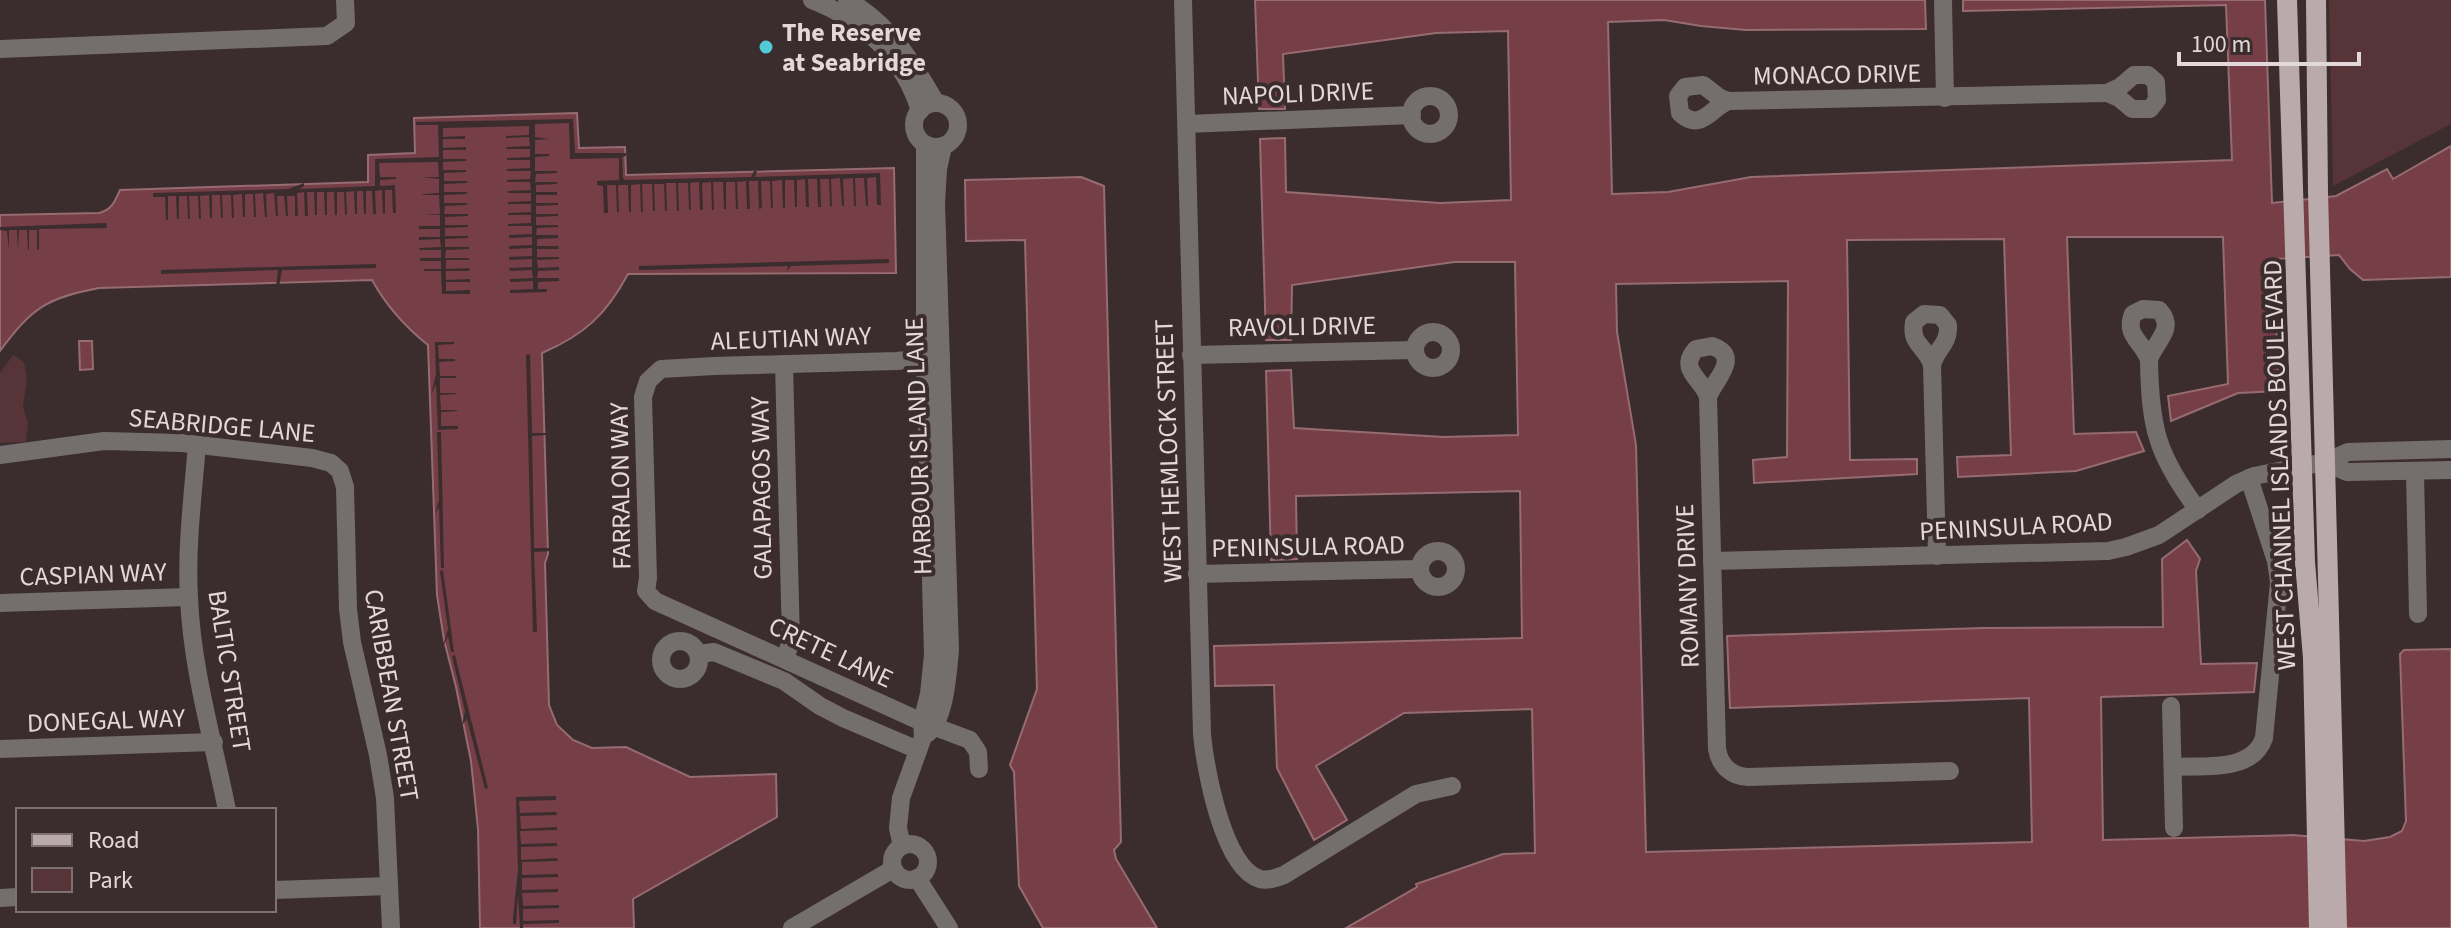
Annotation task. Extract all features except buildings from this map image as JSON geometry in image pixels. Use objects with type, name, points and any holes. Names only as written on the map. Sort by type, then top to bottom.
[{"type":"main road","name":"WEST CHANNEL ISLANDS BOULEVARD","points":[[2287,0],[2305,562],[2337,928]]},
{"type":"main road","name":"WEST CHANNEL ISLANDS BOULEVARD","points":[[2316,0],[2325,462],[2324,770],[2319,928]]},
{"type":"street","points":[[0,49],[327,36],[346,23],[345,0]]},
{"type":"street","points":[[812,0],[845,14],[871,34],[894,59],[928,107]]},
{"type":"street","points":[[847,0],[885,28],[905,52],[928,107]]},
{"type":"street","name":"WEST HEMLOCK STREET","points":[[1183,0],[1197,574],[1204,764],[1212,798],[1240,865],[1264,880],[1284,875],[1416,794],[1452,786]]},
{"type":"street","name":"MONACO DRIVE","points":[[1943,0],[1945,98]]},
{"type":"street","name":"MONACO DRIVE","points":[[1729,101],[2107,93]]},
{"type":"street","points":[[928,107],[948,107],[953,111],[958,123],[954,137],[934,145],[919,140],[914,126],[928,107]]},
{"type":"street","name":"NAPOLI DRIVE","points":[[1187,124],[1412,115]]},
{"type":"street","name":"HARBOUR ISLAND LANE","points":[[902,846],[898,828],[901,798],[924,734],[933,655],[934,145]]},
{"type":"street","name":"RAVOLI DRIVE","points":[[1191,355],[1415,350]]},
{"type":"street","name":"ALEUTIAN WAY","points":[[648,381],[661,369],[933,357]]},
{"type":"street","points":[[2149,360],[2151,410],[2158,442],[2172,472],[2198,510]]},
{"type":"street","name":"GALAPAGOS WAY","points":[[784,364],[791,641],[785,659]]},
{"type":"street","points":[[1932,365],[1937,556]]},
{"type":"street","name":"FARRALON WAY","points":[[646,591],[643,397],[648,381]]},
{"type":"street","name":"ROMANY DRIVE","points":[[1708,397],[1717,749],[1720,760],[1728,771],[1748,777],[1950,771]]},
{"type":"street","name":"SEABRIDGE LANE","points":[[0,455],[104,441],[197,444],[312,458],[331,463],[340,471]]},
{"type":"street","name":"BALTIC STREET","points":[[197,444],[188,597],[198,671],[227,808]]},
{"type":"street","points":[[2325,462],[2348,452],[2451,449]]},
{"type":"street","points":[[2325,462],[2347,472],[2451,470]]},
{"type":"street","name":"PENINSULA ROAD","points":[[1712,561],[2108,551],[2159,535],[2249,478],[2325,462]]},
{"type":"street","name":"CARIBBEAN STREET","points":[[340,471],[345,487],[348,609],[352,642],[385,798],[391,928]]},
{"type":"street","points":[[2415,472],[2418,614]]},
{"type":"street","points":[[2173,767],[2243,761],[2258,751],[2264,738],[2279,582],[2276,561],[2249,478]]},
{"type":"street","name":"PENINSULA ROAD","points":[[1197,574],[1420,569]]},
{"type":"street","name":"CRETE LANE","points":[[646,591],[655,601],[785,659],[924,734],[970,740],[978,752],[979,769]]},
{"type":"street","name":"CASPIAN WAY","points":[[0,603],[188,597]]},
{"type":"street","points":[[699,654],[714,652],[784,681],[843,718],[924,734]]},
{"type":"street","points":[[2171,706],[2174,828]]},
{"type":"street","name":"DONEGAL WAY","points":[[0,749],[214,742]]},
{"type":"street","points":[[914,845],[924,852],[927,864],[917,878],[906,879],[893,869],[892,858],[902,846],[914,845]]},
{"type":"street","points":[[792,928],[893,869]]},
{"type":"street","points":[[917,878],[949,928]]},
{"type":"street","points":[[276,890],[389,886]]},
{"type":"green space","points":[[2329,0],[2451,0],[2451,124],[2333,186]]},
{"type":"green space","points":[[13,355],[24,362],[27,378],[23,407],[28,423],[26,442],[0,443],[0,373]]},
{"type":"shaded area","points":[[1255,0],[1925,0],[1926,29],[1746,30],[1664,20],[1608,22],[1612,194],[1668,192],[1751,177],[2232,160],[2226,5],[1963,11],[1963,0],[2265,0],[2272,203],[2336,196],[2387,169],[2393,179],[2451,146],[2451,277],[2363,280],[2339,255],[2274,259],[2279,391],[2238,393],[2171,421],[2168,396],[2228,384],[2223,237],[2067,237],[2074,434],[2136,432],[2144,451],[2076,471],[1958,477],[1957,457],[2011,455],[2004,239],[1847,240],[1850,460],[1917,459],[1917,474],[1754,483],[1753,460],[1787,457],[1788,281],[1616,284],[1617,332],[1636,445],[1646,852],[2032,842],[2029,698],[1730,708],[1727,636],[1983,628],[2163,627],[2162,559],[2187,540],[2200,559],[2196,571],[2201,664],[2257,663],[2254,692],[2101,697],[2103,840],[2293,835],[2364,841],[2390,837],[2402,831],[2406,821],[2400,654],[2404,650],[2451,649],[2451,928],[1346,928],[1417,887],[1416,884],[1503,854],[1535,853],[1532,709],[1404,713],[1316,766],[1347,820],[1314,840],[1277,768],[1274,685],[1215,686],[1214,646],[1522,638],[1520,491],[1296,496],[1297,559],[1271,560],[1266,371],[1291,370],[1294,428],[1444,437],[1518,435],[1515,262],[1454,262],[1292,285],[1291,340],[1266,340],[1260,139],[1285,138],[1286,192],[1440,203],[1511,200],[1508,31],[1436,33],[1283,54],[1285,109],[1259,109]]},
{"type":"shaded area","points":[[577,113],[579,148],[625,147],[626,175],[894,168],[896,273],[628,274],[611,301],[592,322],[570,339],[542,353],[549,705],[557,725],[573,740],[592,748],[626,747],[690,777],[776,774],[777,817],[633,899],[634,928],[480,928],[478,829],[471,761],[437,595],[428,345],[397,316],[372,280],[99,288],[66,296],[42,307],[22,324],[0,351],[0,215],[99,213],[110,207],[120,190],[368,182],[368,155],[415,153],[414,118]]},
{"type":"shaded area","points":[[1081,177],[1104,186],[1121,842],[1114,850],[1116,859],[1157,928],[1043,928],[1019,886],[1014,772],[1010,765],[1037,689],[1025,240],[966,241],[965,180]]},
{"type":"shaded area","points":[[79,341],[92,341],[93,369],[80,370]]},
{"type":"pier","points":[[573,119],[575,153],[626,153],[622,157],[625,180],[751,177],[754,171],[757,171],[755,177],[880,173],[881,205],[877,205],[876,177],[867,178],[868,206],[864,178],[855,178],[854,206],[853,178],[843,179],[842,206],[840,178],[831,179],[830,207],[829,179],[820,179],[821,207],[818,207],[817,179],[808,179],[809,207],[806,207],[805,179],[797,180],[797,207],[794,180],[785,180],[785,208],[782,180],[772,181],[773,208],[770,181],[761,181],[762,208],[759,209],[758,181],[749,181],[750,209],[747,209],[746,181],[737,182],[738,209],[735,182],[726,182],[724,209],[723,182],[713,182],[714,210],[711,182],[702,183],[703,210],[700,210],[699,182],[690,183],[691,210],[688,183],[678,183],[679,211],[676,183],[666,183],[667,211],[664,184],[654,184],[653,211],[652,184],[642,184],[643,212],[640,184],[631,185],[631,212],[628,185],[618,185],[617,212],[616,185],[607,185],[608,213],[604,213],[603,186],[597,185],[597,181],[619,180],[619,158],[570,159],[569,123],[535,124],[535,137],[549,139],[535,140],[535,154],[549,156],[535,157],[535,171],[557,171],[536,174],[535,182],[557,184],[536,185],[536,192],[557,192],[557,195],[536,195],[536,203],[558,203],[536,206],[536,214],[558,214],[536,217],[536,225],[558,225],[537,228],[536,235],[558,235],[558,238],[537,239],[537,246],[558,246],[559,249],[537,249],[537,257],[559,257],[537,260],[538,268],[559,267],[559,270],[538,271],[537,278],[559,278],[559,281],[538,282],[538,289],[547,289],[547,292],[510,293],[510,290],[533,289],[533,281],[510,282],[510,279],[533,278],[532,270],[510,271],[509,268],[532,267],[532,259],[509,260],[509,257],[532,256],[532,248],[509,249],[509,246],[532,245],[532,237],[509,238],[509,235],[532,234],[532,226],[508,226],[531,223],[531,215],[508,215],[531,212],[531,204],[508,204],[531,201],[531,193],[508,193],[531,190],[530,182],[507,182],[530,179],[531,171],[507,169],[530,168],[530,160],[507,158],[530,157],[530,149],[506,149],[530,146],[529,137],[506,138],[529,135],[529,126],[443,128],[443,137],[465,136],[465,139],[443,139],[443,148],[466,147],[466,150],[443,150],[443,159],[466,159],[443,162],[443,170],[466,170],[444,173],[444,181],[467,181],[444,184],[444,192],[467,194],[444,195],[444,203],[467,205],[445,206],[444,214],[468,214],[445,217],[445,225],[468,227],[445,228],[445,236],[468,238],[445,239],[445,247],[469,247],[446,250],[445,258],[469,260],[446,260],[446,269],[469,268],[470,271],[446,271],[446,280],[470,279],[470,282],[446,282],[446,291],[470,290],[470,294],[442,294],[441,271],[424,271],[441,269],[441,261],[420,261],[420,258],[441,258],[441,250],[419,248],[441,247],[440,239],[419,240],[419,237],[440,237],[440,229],[419,229],[419,226],[440,226],[440,215],[424,214],[440,214],[439,195],[423,195],[439,193],[439,179],[423,177],[439,177],[438,162],[379,163],[380,177],[396,177],[380,180],[380,186],[395,185],[396,213],[393,213],[392,190],[385,190],[383,214],[382,190],[375,191],[376,214],[373,214],[372,191],[366,191],[366,214],[363,191],[357,191],[357,214],[354,191],[346,192],[345,215],[344,192],[337,192],[335,215],[334,192],[327,192],[325,215],[324,192],[317,192],[315,215],[314,192],[307,192],[308,216],[305,216],[304,192],[297,193],[298,216],[295,216],[295,196],[287,196],[286,216],[284,196],[277,196],[276,216],[274,193],[266,194],[265,217],[263,193],[255,194],[256,217],[253,194],[245,194],[245,217],[242,194],[233,195],[234,218],[231,195],[222,195],[221,218],[220,195],[212,195],[210,218],[209,195],[200,196],[201,219],[198,196],[189,196],[188,219],[187,196],[179,196],[177,219],[176,196],[168,196],[168,220],[165,197],[153,197],[153,193],[288,189],[304,183],[300,189],[375,186],[375,159],[439,157],[438,125],[416,125],[416,122]]},
{"type":"pier","points":[[106,223],[107,228],[39,229],[37,250],[37,230],[29,230],[28,250],[27,230],[19,230],[18,250],[17,230],[9,230],[9,250],[7,231],[0,230],[0,227]]},
{"type":"pier","points":[[889,259],[889,263],[791,266],[787,271],[788,266],[639,270],[639,266]]},
{"type":"pier","points":[[376,264],[376,268],[282,270],[279,287],[276,287],[278,270],[161,274],[161,270]]},
{"type":"pier","points":[[435,342],[454,342],[438,345],[439,359],[455,359],[439,362],[440,376],[456,376],[440,378],[440,393],[457,394],[440,395],[441,410],[457,410],[441,412],[441,426],[458,426],[458,429],[438,430],[436,384],[431,395],[436,374]]},
{"type":"pier","points":[[530,354],[532,433],[548,433],[532,436],[534,548],[551,548],[552,551],[534,552],[537,632],[533,632],[526,355]]},
{"type":"pier","points":[[437,432],[441,432],[444,568],[441,568],[439,507],[435,514],[439,500]]},
{"type":"pier","points":[[443,570],[454,652],[451,652],[448,636],[444,645],[448,629],[440,571]]},
{"type":"pier","points":[[455,655],[488,788],[485,789],[467,719],[462,725],[465,711],[452,656]]},
{"type":"pier","points":[[556,796],[556,800],[519,801],[520,813],[556,812],[557,815],[520,816],[521,829],[557,827],[557,830],[520,831],[521,844],[557,843],[557,846],[521,847],[521,860],[557,858],[558,861],[522,862],[522,875],[558,874],[558,877],[522,878],[522,890],[558,889],[558,892],[522,893],[523,906],[559,905],[559,908],[523,909],[523,921],[559,920],[559,923],[523,924],[520,928],[518,895],[516,924],[513,924],[518,870],[516,797]]},
{"type":"place","name":"The Reserve at Seabridge","points":[[766,47]]}]
